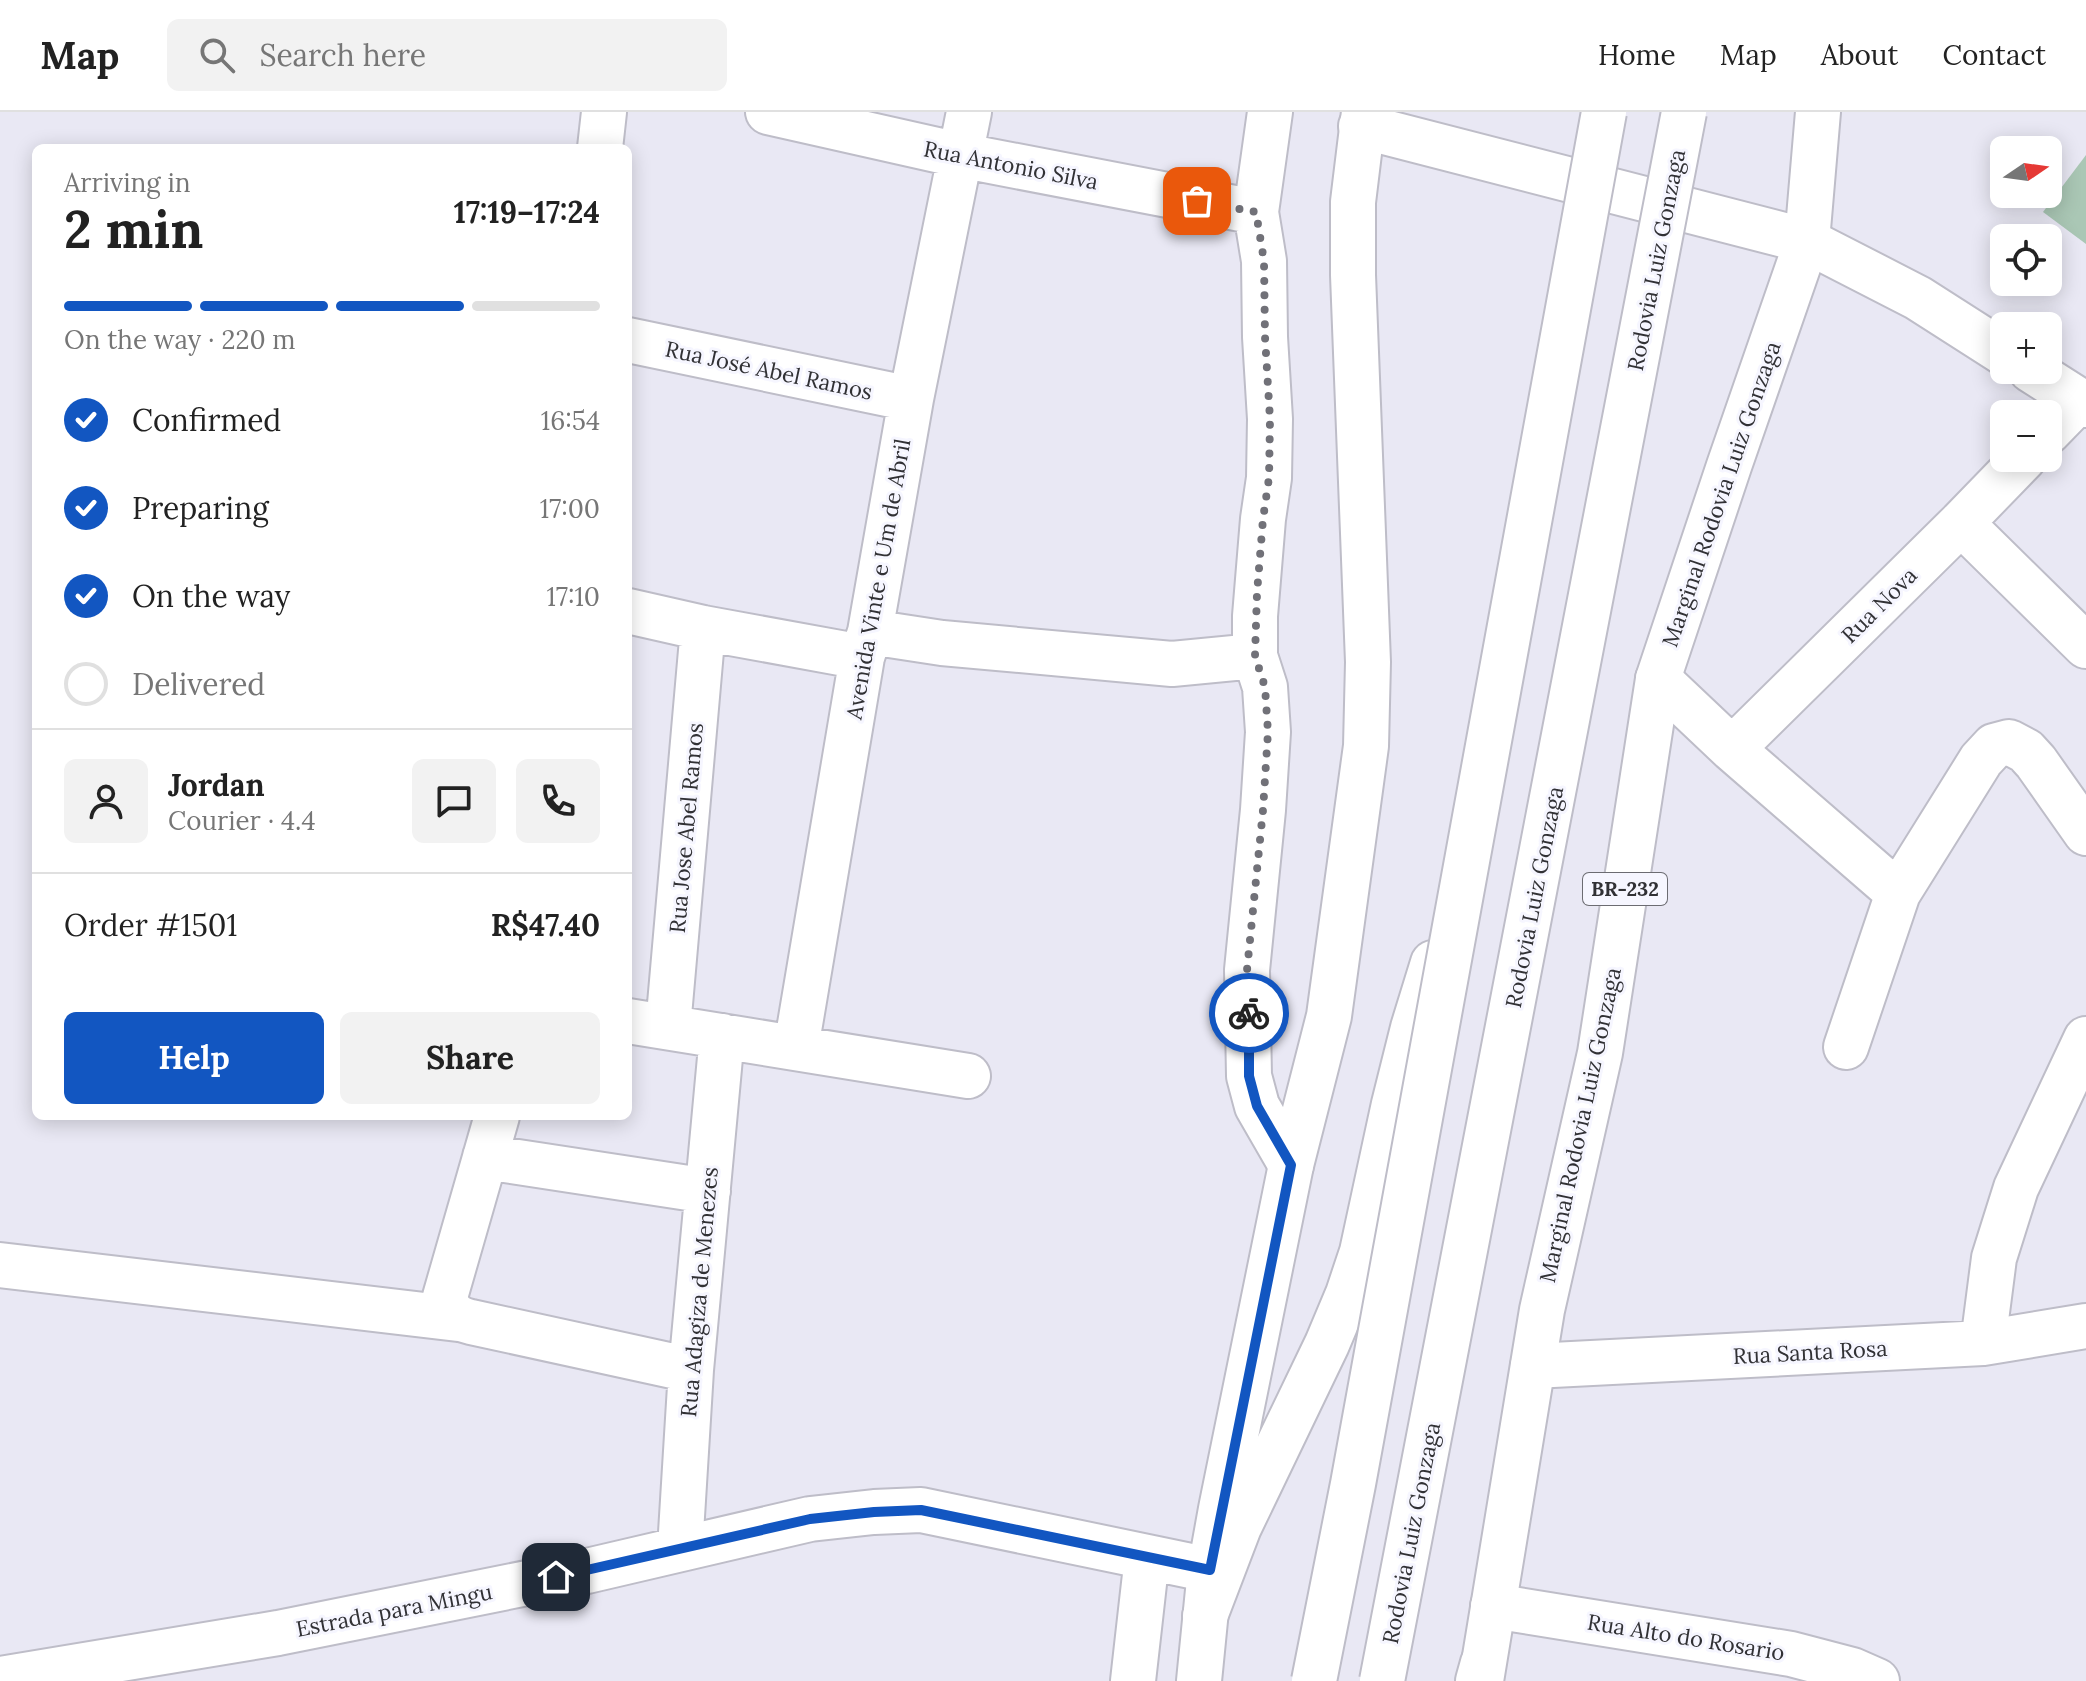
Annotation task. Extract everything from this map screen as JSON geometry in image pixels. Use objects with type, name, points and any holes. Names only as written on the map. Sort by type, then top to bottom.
[{"type":"main road","points":[[600,144],[604,112]]},
{"type":"main road","name":"Rua Antonio Silva","points":[[768,112],[959,155],[1256,212]]},
{"type":"main road","name":"Avenida Vinte e Um de Abril","points":[[796,1048],[911,399],[969,112]]},
{"type":"main road","points":[[1270,112],[1256,212],[1264,261],[1270,419],[1269,478],[1255,636],[1265,687],[1268,732],[1247,970],[1249,1076],[1257,1106],[1291,1165]]},
{"type":"main road","points":[[1314,1681],[1353,1484],[1604,112]]},
{"type":"main road","name":"Rodovia Luiz Gonzaga","points":[[1382,1681],[1684,112]]},
{"type":"main road","name":"Marginal Rodovia Luiz Gonzaga","points":[[1481,1675],[1542,1310],[1600,1053],[1658,679],[1807,241],[1818,112]]},
{"type":"main road","points":[[1199,1681],[1210,1570],[1291,1165],[1329,1016],[1366,746],[1368,662],[1353,275],[1353,202],[1362,119],[1807,241],[1918,298],[1990,344]]},
{"type":"main road","name":"Rua José Abel Ramos","points":[[632,341],[911,399]]},
{"type":"main road","points":[[2053,384],[2082,403],[2062,420]]},
{"type":"main road","name":"Rua Nova","points":[[1732,749],[2010,472]]},
{"type":"main road","points":[[1961,523],[2086,646]]},
{"type":"main road","points":[[632,612],[703,628],[866,644],[942,643],[1172,664],[1255,636]]},
{"type":"main road","name":"Rua Jose Abel Ramos","points":[[648,1024],[703,628]]},
{"type":"main road","points":[[1658,679],[1732,749],[1898,893]]},
{"type":"main road","points":[[1846,1047],[1898,893],[1981,760],[1994,746],[2009,742],[2026,751],[2086,833]]},
{"type":"main road","points":[[1205,1616],[1239,1527],[1348,1294],[1362,1252],[1413,1028],[1471,839]]},
{"type":"main road","points":[[648,1024],[968,1076]]},
{"type":"main road","name":"Rua Adagiza de Menezes","points":[[680,1549],[691,1370],[722,1036]]},
{"type":"main road","points":[[1983,1343],[1994,1258],[2016,1188],[2086,1039]]},
{"type":"main road","points":[[458,1319],[449,1311],[445,1297],[491,1136],[708,1191]]},
{"type":"main road","points":[[0,1265],[458,1319],[691,1370]]},
{"type":"main road","name":"Rua Santa Rosa","points":[[1533,1366],[1983,1343],[2086,1326]]},
{"type":"main road","name":"Estrada para Mingu","points":[[0,1679],[213,1663],[278,1633],[571,1574],[810,1519],[874,1512],[921,1510],[1210,1570]]},
{"type":"main road","points":[[1133,1681],[1147,1557]]},
{"type":"main road","name":"Rua Alto do Rosario","points":[[1493,1606],[1791,1654],[1852,1670],[1877,1681]]},
{"type":"green space","points":[[2086,155],[2086,244],[2043,212],[2046,208],[2062,208],[2062,187]]},
{"type":"way so far","points":[[1197,201],[1256,212],[1264,261],[1269,478],[1255,616],[1255,656],[1265,687],[1268,732],[1247,970],[1249,1013]]},
{"type":"route","points":[[556,1577],[810,1519],[921,1510],[1210,1570],[1291,1165],[1257,1106],[1249,1076],[1249,1013]]}]
